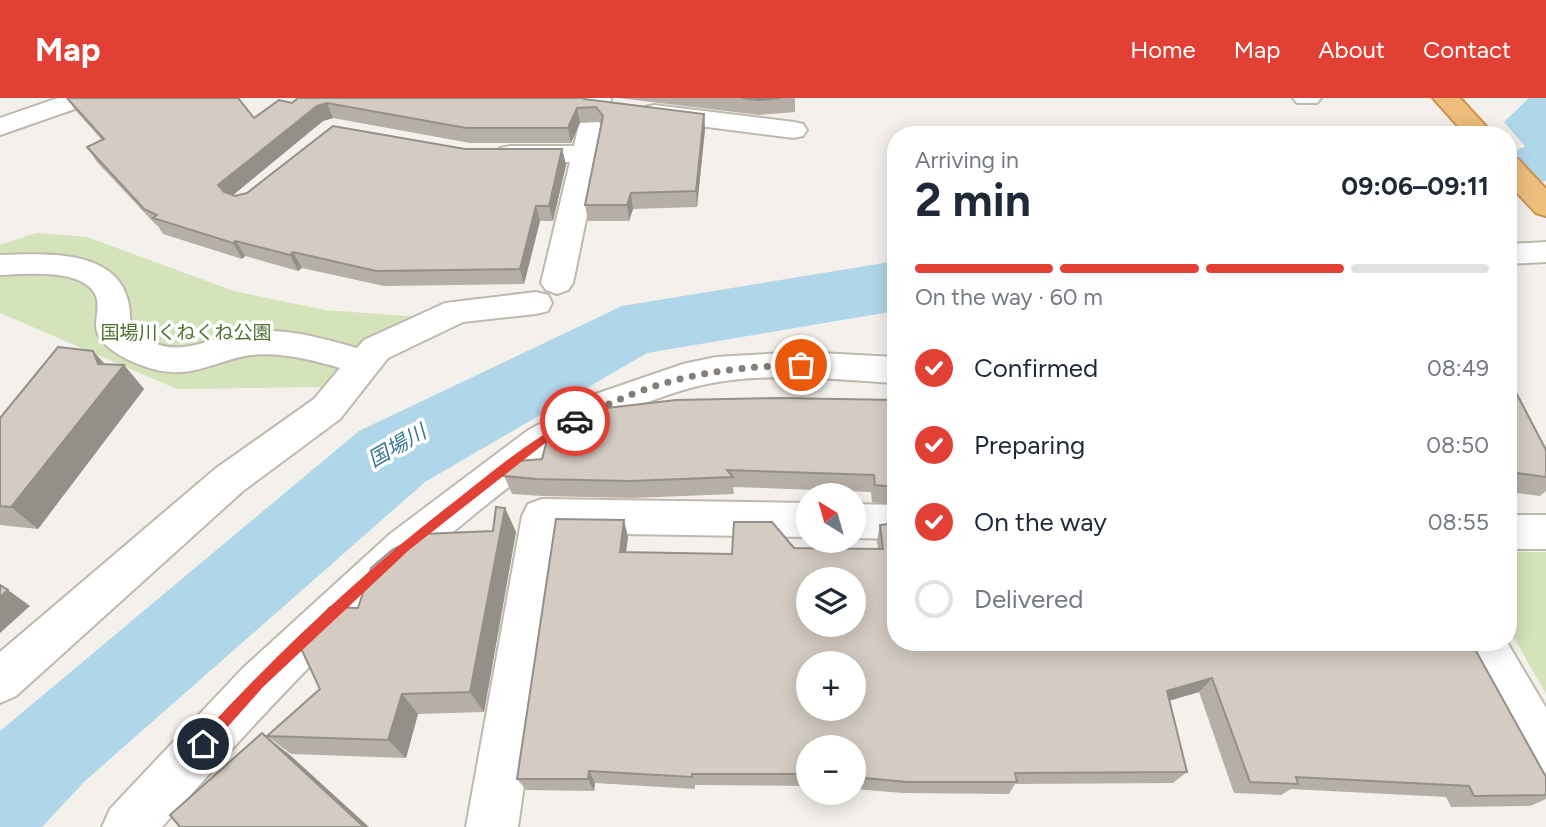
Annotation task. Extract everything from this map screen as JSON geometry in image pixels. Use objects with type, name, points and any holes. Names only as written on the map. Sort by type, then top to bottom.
[{"type":"highway","points":[[1517,175],[1546,206]]},
{"type":"street","points":[[0,127],[83,98]]},
{"type":"street","points":[[0,681],[229,480],[327,409],[376,349],[457,311],[547,293],[585,154],[613,106],[794,130]]},
{"type":"street","points":[[483,155],[585,154]]},
{"type":"street","points":[[1517,254],[1546,252]]},
{"type":"street","points":[[0,265],[51,263],[91,273],[110,289],[115,311],[113,328],[130,348],[162,359],[207,357],[252,343],[288,342],[351,359]]},
{"type":"street","points":[[128,827],[259,683],[405,546],[540,441],[603,406],[683,377],[716,370],[790,365],[887,370]]},
{"type":"street","points":[[456,507],[542,516],[796,520]]},
{"type":"street","points":[[492,827],[542,516]]},
{"type":"street","points":[[866,521],[887,522]]},
{"type":"street","points":[[1517,531],[1546,532]]},
{"type":"street","points":[[1488,651],[1546,755]]},
{"type":"green space","name":"国場川くねくね公園","points":[[36,233],[87,237],[234,291],[325,310],[421,317],[324,387],[177,389],[0,313],[0,245]]},
{"type":"green space","points":[[1517,552],[1546,552],[1546,694],[1517,643]]},
{"type":"water","points":[[1529,98],[1546,98],[1546,170],[1517,137],[1517,126],[1508,126],[1504,122]]},
{"type":"water","points":[[887,262],[887,313],[647,353],[425,482],[85,781],[42,827],[0,827],[0,731],[359,431],[622,306]]},
{"type":"building","points":[[67,98],[238,98],[254,118],[279,100],[292,103],[298,98],[583,98],[704,114],[696,191],[631,193],[627,205],[585,205],[603,116],[596,107],[577,108],[568,128],[466,128],[327,103],[317,106],[218,185],[224,192],[235,196],[247,193],[333,126],[465,149],[562,149],[549,206],[536,206],[520,269],[376,271],[293,252],[290,255],[236,241],[233,243],[153,218],[157,215],[144,209],[87,147],[104,139]]},
{"type":"building","points":[[742,98],[780,98],[759,100]]},
{"type":"building","points":[[58,347],[93,351],[98,364],[124,365],[11,507],[0,506],[0,418]]},
{"type":"building","points":[[1517,394],[1546,450],[1546,477],[1517,473]]},
{"type":"building","points":[[676,400],[887,400],[887,486],[875,485],[874,475],[727,470],[733,477],[630,481],[504,476],[505,471],[518,461],[542,459],[547,440],[553,436],[576,435],[590,413],[598,409]]},
{"type":"building","points":[[496,507],[505,508],[470,692],[402,694],[388,740],[267,736],[320,689],[298,642],[330,607],[358,608],[371,568],[392,550],[422,534],[493,531]]},
{"type":"building","points":[[556,519],[624,520],[620,552],[732,554],[734,522],[772,522],[796,548],[796,553],[866,553],[866,549],[883,549],[880,525],[887,524],[887,651],[1476,651],[1546,777],[1546,795],[1474,796],[1469,786],[1296,777],[1298,784],[1250,782],[1212,678],[1167,691],[1187,772],[1015,773],[1017,782],[907,782],[866,778],[866,735],[796,735],[796,774],[692,774],[692,777],[589,771],[588,779],[517,779]]},
{"type":"building","points":[[0,585],[8,590],[0,597]]},
{"type":"building","points":[[262,733],[364,827],[180,827],[170,815]]},
{"type":"waterway","name":"国場川","points":[[1517,170],[1546,160]]},
{"type":"way so far","points":[[575,421],[603,406],[683,377],[716,370],[801,365]]},
{"type":"route","points":[[203,744],[259,683],[405,546],[540,441],[575,421]]}]
